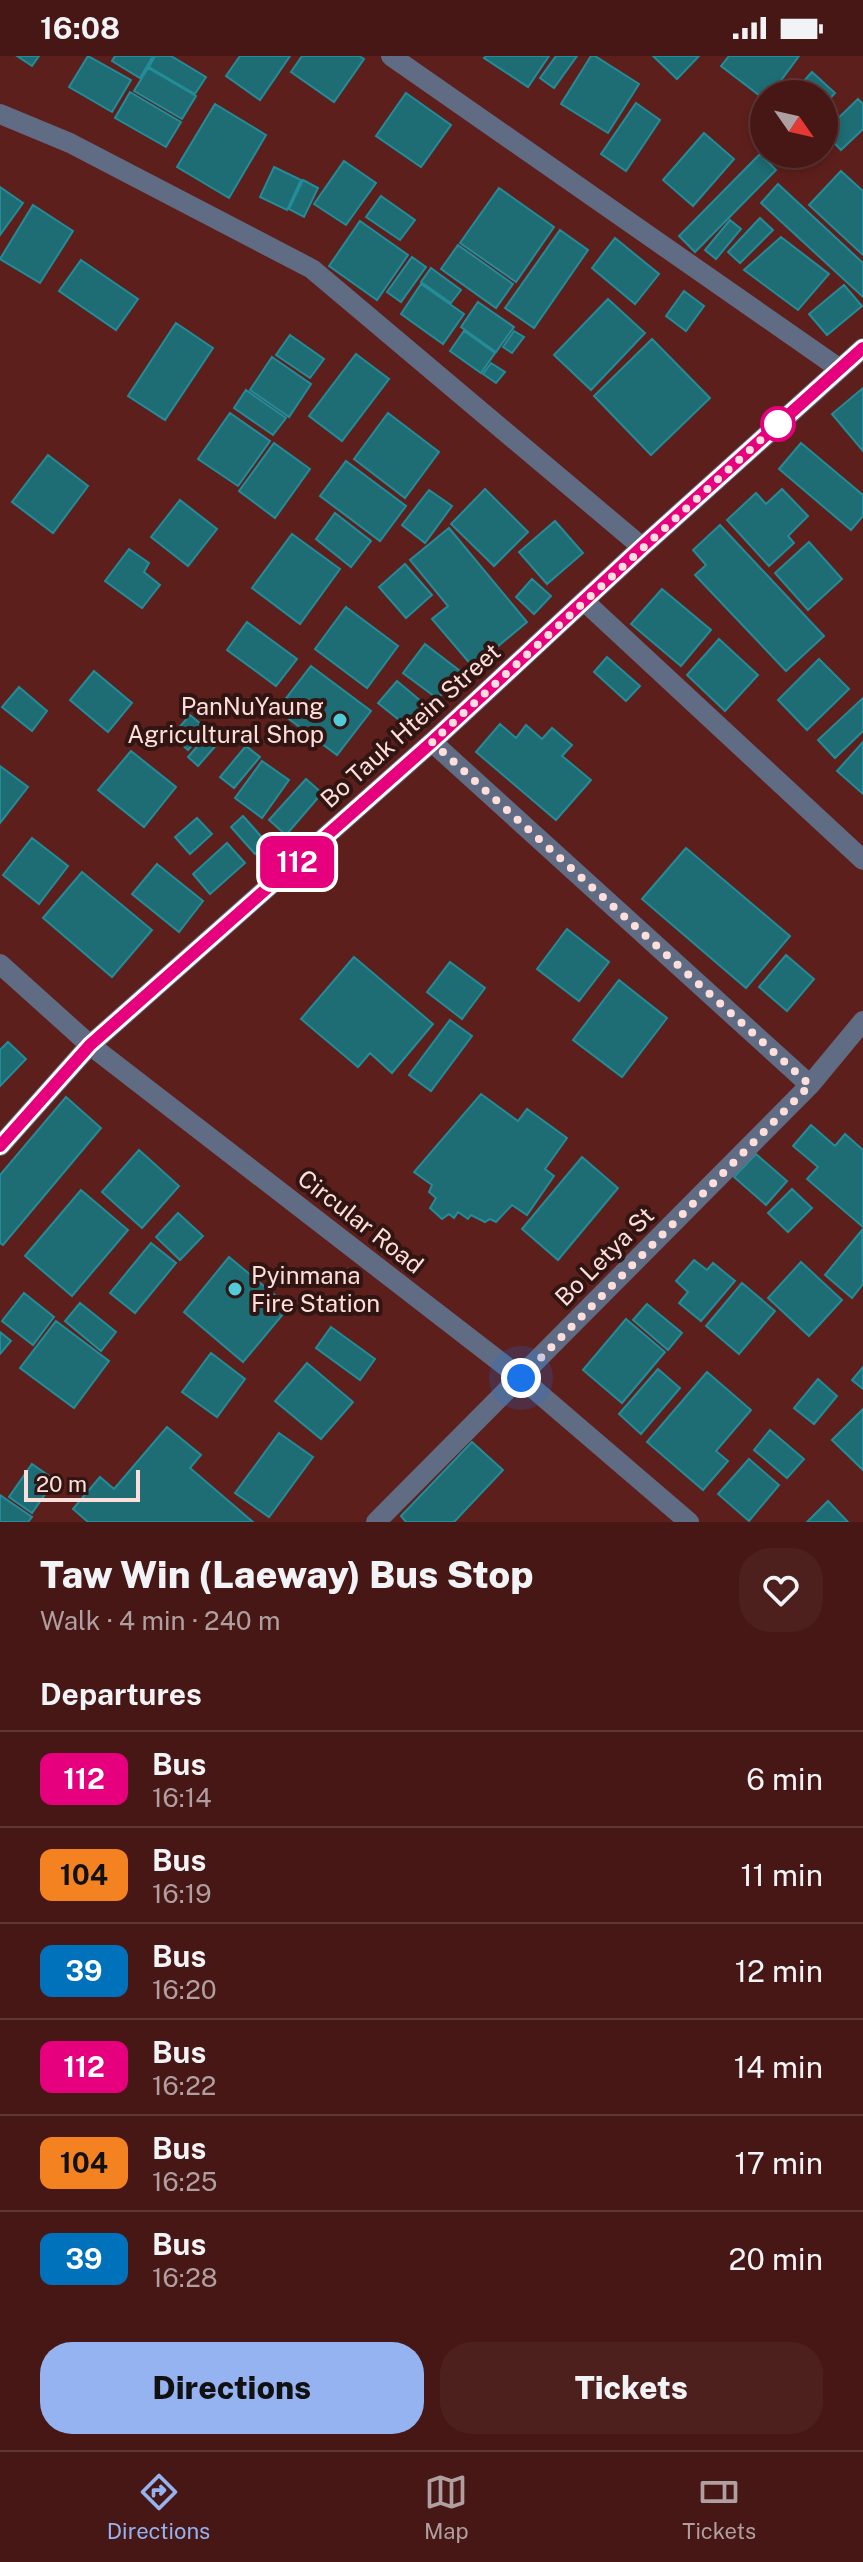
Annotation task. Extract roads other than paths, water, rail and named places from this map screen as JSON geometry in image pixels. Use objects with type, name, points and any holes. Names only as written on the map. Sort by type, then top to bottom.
[{"type":"street","points":[[391,56],[840,369]]},
{"type":"street","points":[[0,114],[70,143],[312,269],[642,547]]},
{"type":"street","name":"Bo Tauk Htein Street","points":[[0,1146],[90,1045],[432,742],[863,348]]},
{"type":"street","points":[[584,601],[863,860]]},
{"type":"street","points":[[432,742],[810,1085]]},
{"type":"street","name":"Circular Road","points":[[0,964],[90,1045],[521,1378],[689,1522]]},
{"type":"street","name":"Bo Letya St","points":[[376,1522],[810,1085],[863,1021]]},
{"type":"place","name":"PanNuYaung Agricultural Shop","points":[[340,720]]},
{"type":"place","name":"Pyinmana Fire Station","points":[[235,1289]]}]
